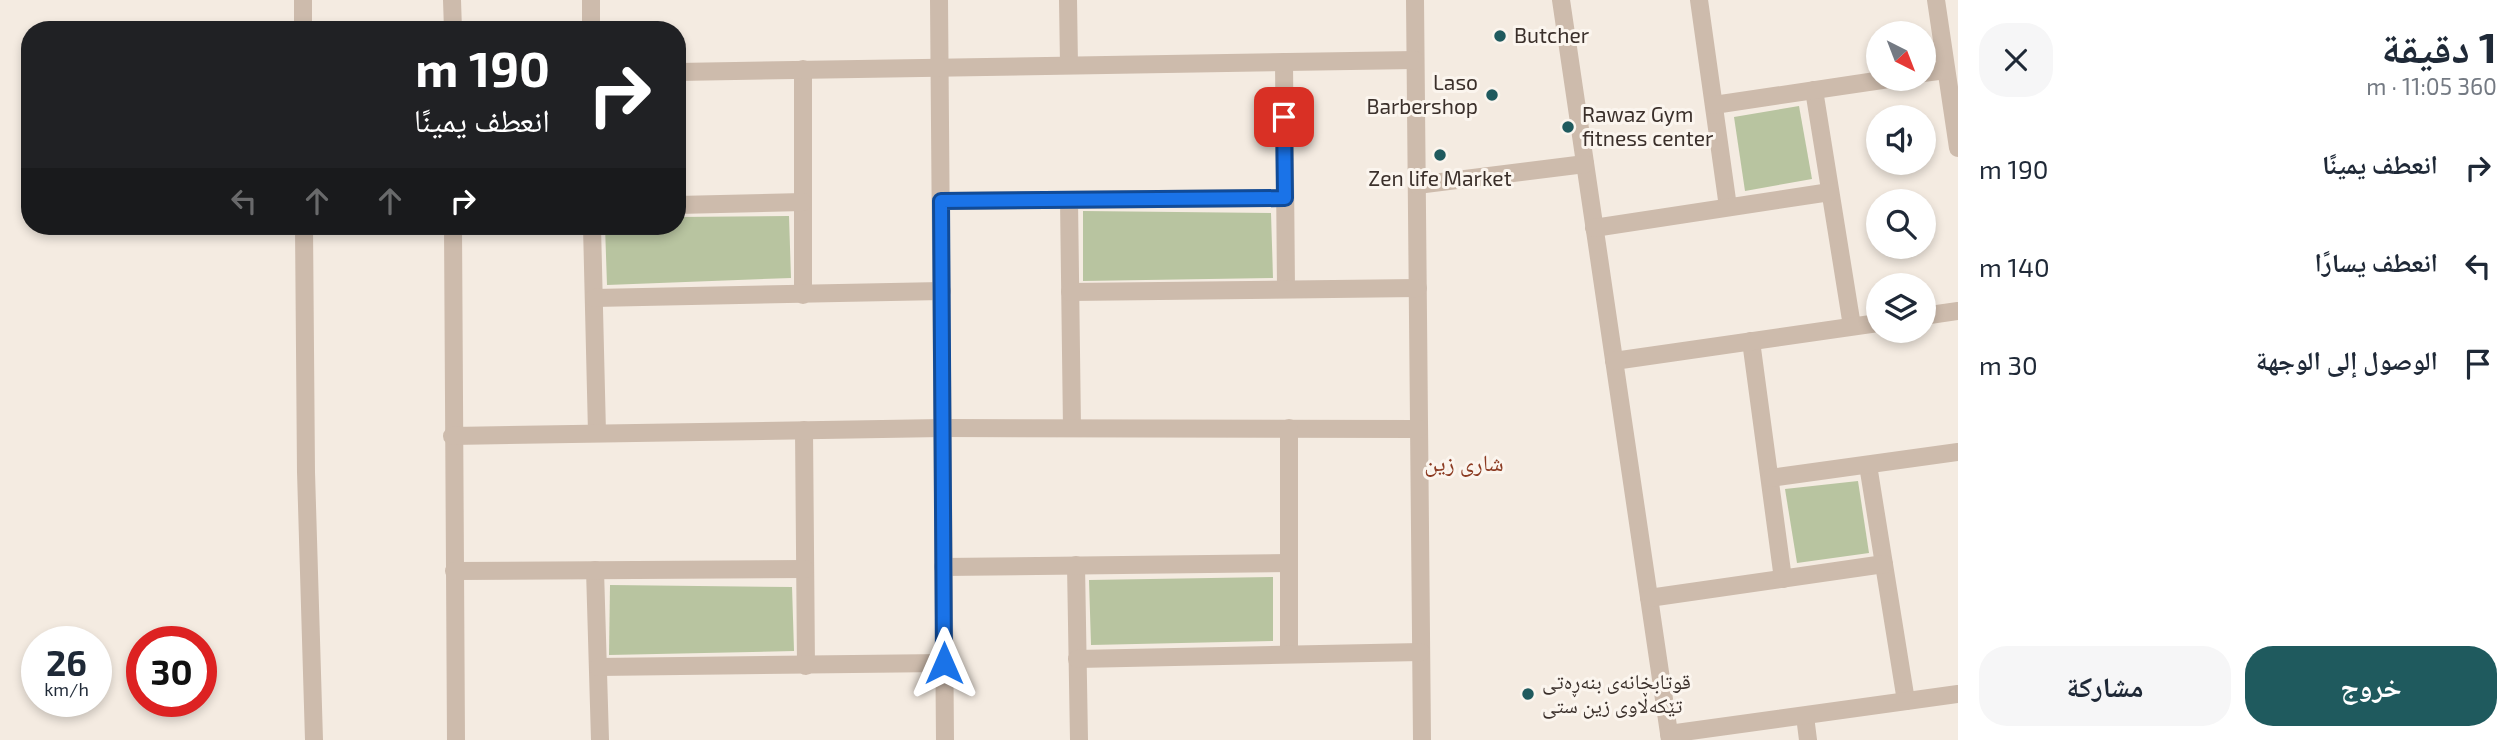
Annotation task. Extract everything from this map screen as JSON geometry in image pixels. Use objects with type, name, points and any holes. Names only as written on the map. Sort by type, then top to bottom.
[{"type":"street","points":[[303,0],[303,21]]},
{"type":"street","points":[[452,0],[453,21]]},
{"type":"street","points":[[591,0],[592,21]]},
{"type":"street","points":[[939,0],[945,740]]},
{"type":"street","points":[[1068,0],[1069,65]]},
{"type":"street","points":[[1415,0],[1422,740]]},
{"type":"street","points":[[1561,0],[1669,737],[1958,694]]},
{"type":"street","points":[[1699,0],[1728,207]]},
{"type":"street","points":[[1936,0],[1958,148]]},
{"type":"street","points":[[686,72],[1415,60]]},
{"type":"street","points":[[1284,62],[1286,289]]},
{"type":"street","points":[[803,69],[803,295]]},
{"type":"street","points":[[1936,71],[1946,70]]},
{"type":"street","points":[[1714,105],[1866,82]]},
{"type":"street","points":[[1814,90],[1852,326]]},
{"type":"street","points":[[1416,185],[1585,164]]},
{"type":"street","points":[[1594,228],[1830,192]]},
{"type":"street","points":[[941,201],[1285,198]]},
{"type":"street","points":[[1069,200],[1072,428]]},
{"type":"street","points":[[686,205],[803,202]]},
{"type":"street","points":[[304,235],[306,472],[314,740]]},
{"type":"street","points":[[453,235],[452,436],[456,740]]},
{"type":"street","points":[[592,235],[597,433]]},
{"type":"street","points":[[1070,292],[1418,288]]},
{"type":"street","points":[[594,298],[942,291]]},
{"type":"street","points":[[1936,314],[1958,311]]},
{"type":"street","points":[[1614,361],[1866,324]]},
{"type":"street","points":[[1751,341],[1783,579]]},
{"type":"street","points":[[452,436],[942,428],[1419,429]]},
{"type":"street","points":[[1289,428],[1289,654]]},
{"type":"street","points":[[804,430],[806,666]]},
{"type":"street","points":[[1770,478],[1958,452]]},
{"type":"street","points":[[1868,465],[1906,701]]},
{"type":"street","points":[[943,567],[1289,562]]},
{"type":"street","points":[[1649,598],[1884,564]]},
{"type":"street","points":[[1076,565],[1079,740]]},
{"type":"street","points":[[454,571],[805,569]]},
{"type":"street","points":[[594,570],[600,740]]},
{"type":"street","points":[[1077,659],[1421,652]]},
{"type":"street","points":[[598,667],[944,663]]},
{"type":"street","points":[[1805,716],[1808,740]]},
{"type":"green space","points":[[1799,106],[1812,179],[1745,191],[1734,117]]},
{"type":"green space","points":[[1083,211],[1271,213],[1273,278],[1083,281]]},
{"type":"green space","points":[[789,216],[791,278],[607,285],[605,235],[686,235],[686,217]]},
{"type":"green space","points":[[1858,481],[1869,553],[1797,563],[1785,489]]},
{"type":"green space","points":[[1273,577],[1273,641],[1091,645],[1089,580]]},
{"type":"green space","points":[[610,585],[792,587],[794,651],[609,655]]},
{"type":"place","name":"Butcher","points":[[1500,36]]},
{"type":"place","name":"Laso Barbershop","points":[[1492,95]]},
{"type":"place","name":"Rawaz Gym fitness center","points":[[1568,127]]},
{"type":"place","name":"Zen life Market","points":[[1440,155]]},
{"type":"place","name":"قوتابخانەی بنەڕەتی تێکەڵاوی زین ستی","points":[[1528,694]]},
{"type":"district","name":"شاری زین","points":[[1464,463]]},
{"type":"route","points":[[944,663],[941,201],[1285,198],[1284,117]]}]
